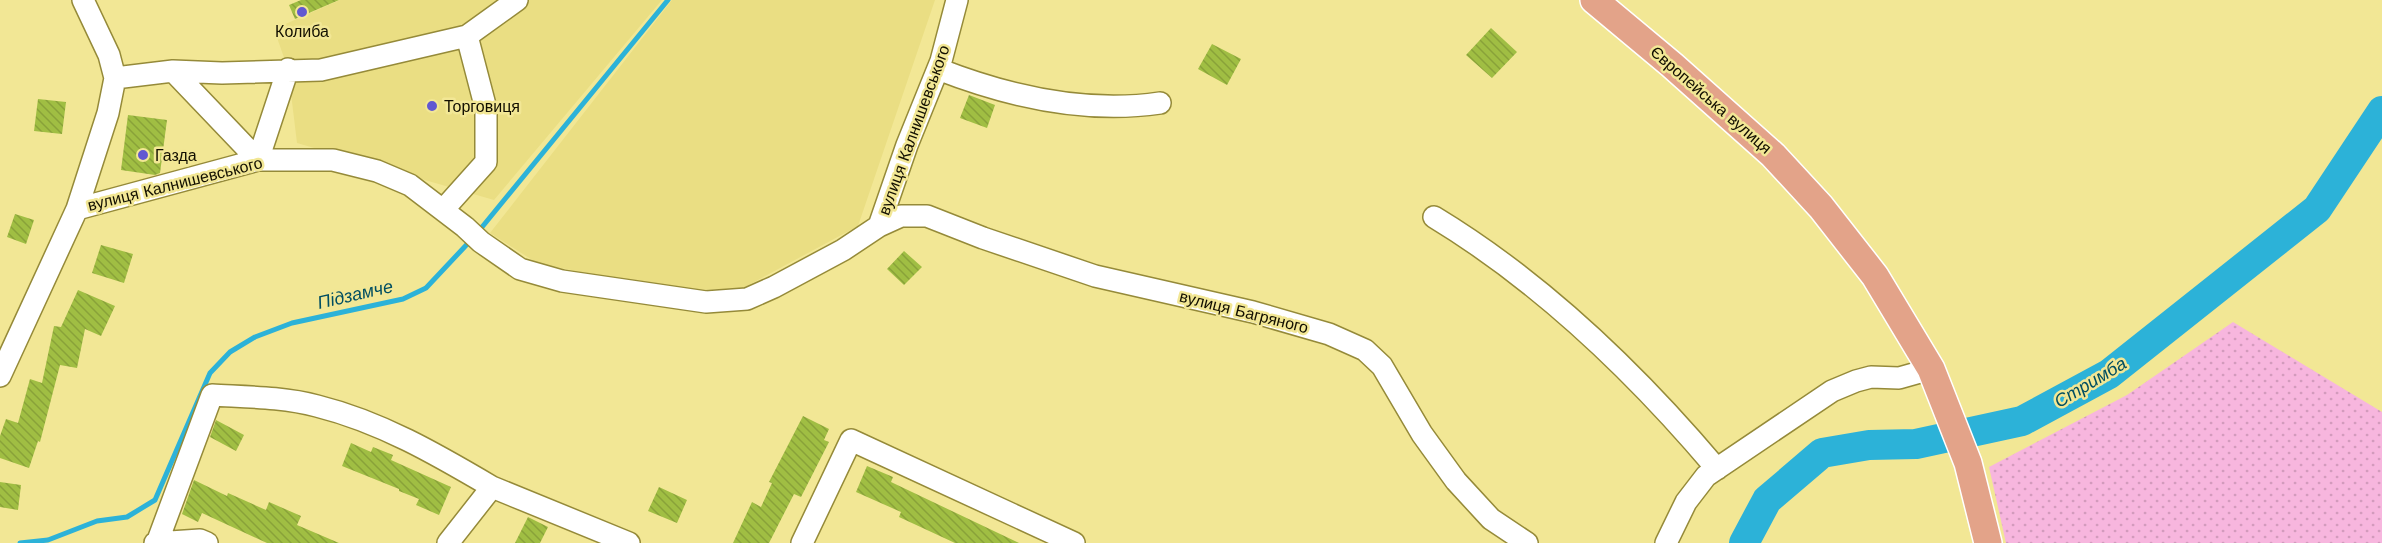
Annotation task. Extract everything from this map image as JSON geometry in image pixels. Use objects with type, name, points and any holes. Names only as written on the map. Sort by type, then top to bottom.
[{"type":"main road","name":"Європейська вулиця","points":[[1594,0],[1672,65],[1773,155],[1821,207],[1875,276],[1930,369],[1968,463],[1988,543]]},
{"type":"street","points":[[0,376],[77,208],[108,113],[115,78],[109,54],[83,0]]},
{"type":"street","points":[[115,78],[174,71],[222,73],[288,69],[321,70],[466,36],[517,0]]},
{"type":"street","name":"вулиця Калнишевського","points":[[77,208],[258,160],[333,160],[366,168],[410,185],[481,242],[520,269],[562,281],[706,302],[747,299],[843,250],[879,226],[907,145],[938,69],[957,0]]},
{"type":"street","points":[[444,210],[486,162],[486,109],[466,36]]},
{"type":"street","points":[[174,71],[258,160],[288,69]]},
{"type":"street","points":[[938,69],[978,84],[1080,106],[1136,106],[1160,103]]},
{"type":"street","name":"вулиця Багряного","points":[[879,226],[901,216],[927,216],[982,238],[1095,276],[1253,312],[1329,334],[1365,350],[1382,366],[1422,434],[1456,482],[1491,519],[1527,543]]},
{"type":"street","points":[[1434,217],[1467,237],[1543,294],[1618,360],[1717,469]]},
{"type":"street","points":[[1666,543],[1686,502],[1706,476],[1832,391],[1871,377],[1899,378],[1930,369]]},
{"type":"street","points":[[207,543],[200,540],[157,543],[212,395],[316,405],[380,426],[439,456],[492,487],[629,543]]},
{"type":"street","points":[[802,543],[851,440],[1074,543]]},
{"type":"street","points":[[448,543],[492,487]]},
{"type":"shaded area","name":"Торговиця","points":[[340,0],[662,0],[494,200],[297,143],[288,69],[274,29]]},
{"type":"shaded area","points":[[672,0],[935,0],[858,226],[743,288],[674,291],[537,263],[490,233]]},
{"type":"shaded area","points":[[2233,322],[2382,412],[2382,543],[2006,543],[1989,467],[2127,395]]},
{"type":"building","name":"Колиба","points":[[301,0],[339,0],[295,19],[289,5]]},
{"type":"building","points":[[1491,28],[1517,52],[1492,78],[1466,55]]},
{"type":"building","points":[[1212,44],[1241,59],[1227,85],[1198,69]]},
{"type":"building","points":[[969,95],[995,105],[987,128],[960,118]]},
{"type":"building","points":[[38,99],[66,102],[62,134],[34,131]]},
{"type":"building","name":"Газда","points":[[128,115],[167,120],[160,173],[155,175],[121,170]]},
{"type":"building","points":[[15,214],[34,220],[26,244],[7,237]]},
{"type":"building","points":[[101,245],[133,254],[124,283],[92,273]]},
{"type":"building","points":[[904,251],[922,267],[904,285],[887,269]]},
{"type":"building","points":[[78,290],[115,306],[101,336],[85,329],[77,368],[60,365],[40,442],[38,441],[29,468],[0,458],[0,436],[6,419],[18,423],[30,379],[42,383],[54,326],[61,327]]},
{"type":"building","points":[[803,416],[829,429],[824,440],[829,442],[801,497],[794,494],[769,543],[733,543],[752,502],[761,507],[772,483],[769,482]]},
{"type":"building","points":[[216,420],[244,435],[236,451],[210,437]]},
{"type":"building","points":[[351,443],[371,452],[373,447],[393,455],[391,460],[451,487],[439,515],[416,505],[419,499],[342,466]]},
{"type":"building","points":[[867,466],[893,477],[891,482],[1019,543],[955,543],[899,517],[901,512],[856,492]]},
{"type":"building","points":[[194,480],[227,496],[228,493],[266,510],[269,502],[301,516],[297,525],[339,543],[267,543],[202,513],[198,522],[182,514]]},
{"type":"building","points":[[0,482],[21,485],[18,510],[0,507]]},
{"type":"building","points":[[659,487],[687,500],[677,523],[648,511]]},
{"type":"building","points":[[528,517],[548,527],[540,543],[515,543]]},
{"type":"waterway","name":"Підзамче","points":[[478,232],[668,0]]},
{"type":"waterway","name":"Стримба","points":[[1744,543],[1767,500],[1822,453],[1869,445],[1916,444],[2022,421],[2109,374],[2317,209],[2382,111]]},
{"type":"waterway","name":"Підзамче","points":[[20,543],[48,540],[97,521],[127,517],[155,500],[210,373],[230,352],[255,337],[292,323],[403,299],[426,288],[472,239]]},
{"type":"place","name":"Колиба","points":[[302,12]]},
{"type":"place","name":"Торговиця","points":[[432,106]]},
{"type":"place","name":"Газда","points":[[143,155]]}]
